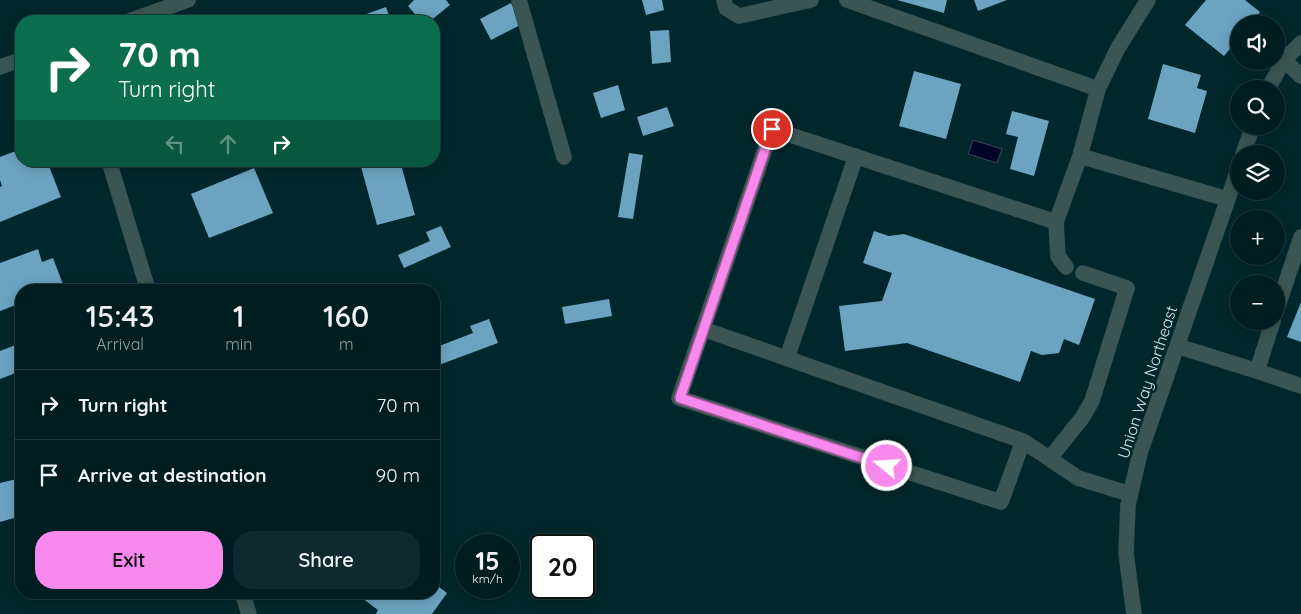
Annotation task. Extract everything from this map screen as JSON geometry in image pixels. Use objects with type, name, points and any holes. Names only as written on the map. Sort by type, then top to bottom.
[{"type":"street","points":[[146,15],[188,0]]},
{"type":"street","points":[[519,0],[564,157]]},
{"type":"street","points":[[724,0],[726,8],[739,16],[811,0]]},
{"type":"street","points":[[847,0],[1098,89]]},
{"type":"street","points":[[1066,267],[1058,256],[1056,222],[1080,156],[1098,89],[1118,48],[1148,0]]},
{"type":"street","points":[[1285,59],[1301,43]]},
{"type":"street","points":[[1285,61],[1301,76]]},
{"type":"street","points":[[0,67],[15,62]]},
{"type":"street","points":[[1023,441],[1001,502],[680,398],[772,129],[1056,222]]},
{"type":"street","points":[[787,358],[856,156]]},
{"type":"street","points":[[1080,156],[1227,199]]},
{"type":"street","points":[[112,167],[146,284]]},
{"type":"street","name":"Union Way Northeast","points":[[1134,614],[1126,553],[1130,494],[1140,453],[1230,191]]},
{"type":"street","points":[[1285,285],[1301,237]]},
{"type":"street","points":[[1050,458],[1082,418],[1092,401],[1127,288],[1083,273]]},
{"type":"street","points":[[703,329],[1023,441],[1078,478],[1130,494]]},
{"type":"street","points":[[1257,371],[1270,330]]},
{"type":"street","points":[[1177,346],[1301,386]]},
{"type":"street","points":[[244,599],[249,614]]},
{"type":"water","points":[[973,140],[1002,149],[997,163],[968,154]]},
{"type":"building","points":[[414,0],[446,0],[450,5],[438,15],[416,15],[408,6]]},
{"type":"building","points":[[642,0],[662,0],[664,10],[646,15]]},
{"type":"building","points":[[897,0],[947,0],[944,13]]},
{"type":"building","points":[[974,0],[1007,0],[978,11]]},
{"type":"building","points":[[1206,0],[1245,0],[1260,12],[1258,15],[1230,15],[1230,49],[1224,56],[1185,25]]},
{"type":"building","points":[[511,3],[522,24],[491,40],[480,19]]},
{"type":"building","points":[[386,7],[389,15],[364,15]]},
{"type":"building","points":[[669,30],[671,62],[652,64],[650,31]]},
{"type":"building","points":[[1163,64],[1201,75],[1197,88],[1207,91],[1195,133],[1148,119]]},
{"type":"building","points":[[914,71],[961,84],[946,139],[899,126]]},
{"type":"building","points":[[618,85],[625,110],[601,118],[593,93]]},
{"type":"building","points":[[667,107],[674,126],[643,136],[637,117]]},
{"type":"building","points":[[1012,111],[1049,121],[1034,176],[1010,169],[1018,137],[1006,134]]},
{"type":"building","points":[[15,151],[15,167],[49,167],[61,197],[0,222],[0,187],[2,186],[0,180],[0,157]]},
{"type":"building","points":[[629,153],[643,155],[633,219],[618,217]]},
{"type":"building","points":[[361,167],[402,167],[415,215],[377,225]]},
{"type":"building","points":[[254,168],[273,213],[209,238],[191,194]]},
{"type":"building","points":[[441,226],[451,247],[404,268],[398,255],[430,241],[426,232]]},
{"type":"building","points":[[874,231],[889,236],[904,234],[1095,299],[1079,345],[1064,339],[1059,353],[1042,355],[1031,351],[1020,382],[907,343],[845,351],[839,306],[882,301],[892,273],[863,263]]},
{"type":"building","points":[[38,249],[42,262],[53,258],[63,284],[15,284],[15,305],[0,311],[0,263]]},
{"type":"building","points":[[609,299],[612,316],[565,324],[562,307]]},
{"type":"building","points":[[1301,302],[1301,342],[1287,337]]},
{"type":"building","points":[[489,319],[498,343],[440,365],[440,346],[473,333],[470,326]]},
{"type":"building","points":[[15,345],[15,373],[0,379],[0,351]]},
{"type":"building","points":[[15,479],[15,518],[0,522],[0,483]]},
{"type":"building","points":[[440,588],[447,593],[432,614],[376,614],[378,610],[363,599],[440,599]]},
{"type":"route","points":[[772,129],[680,398],[887,466]]}]
